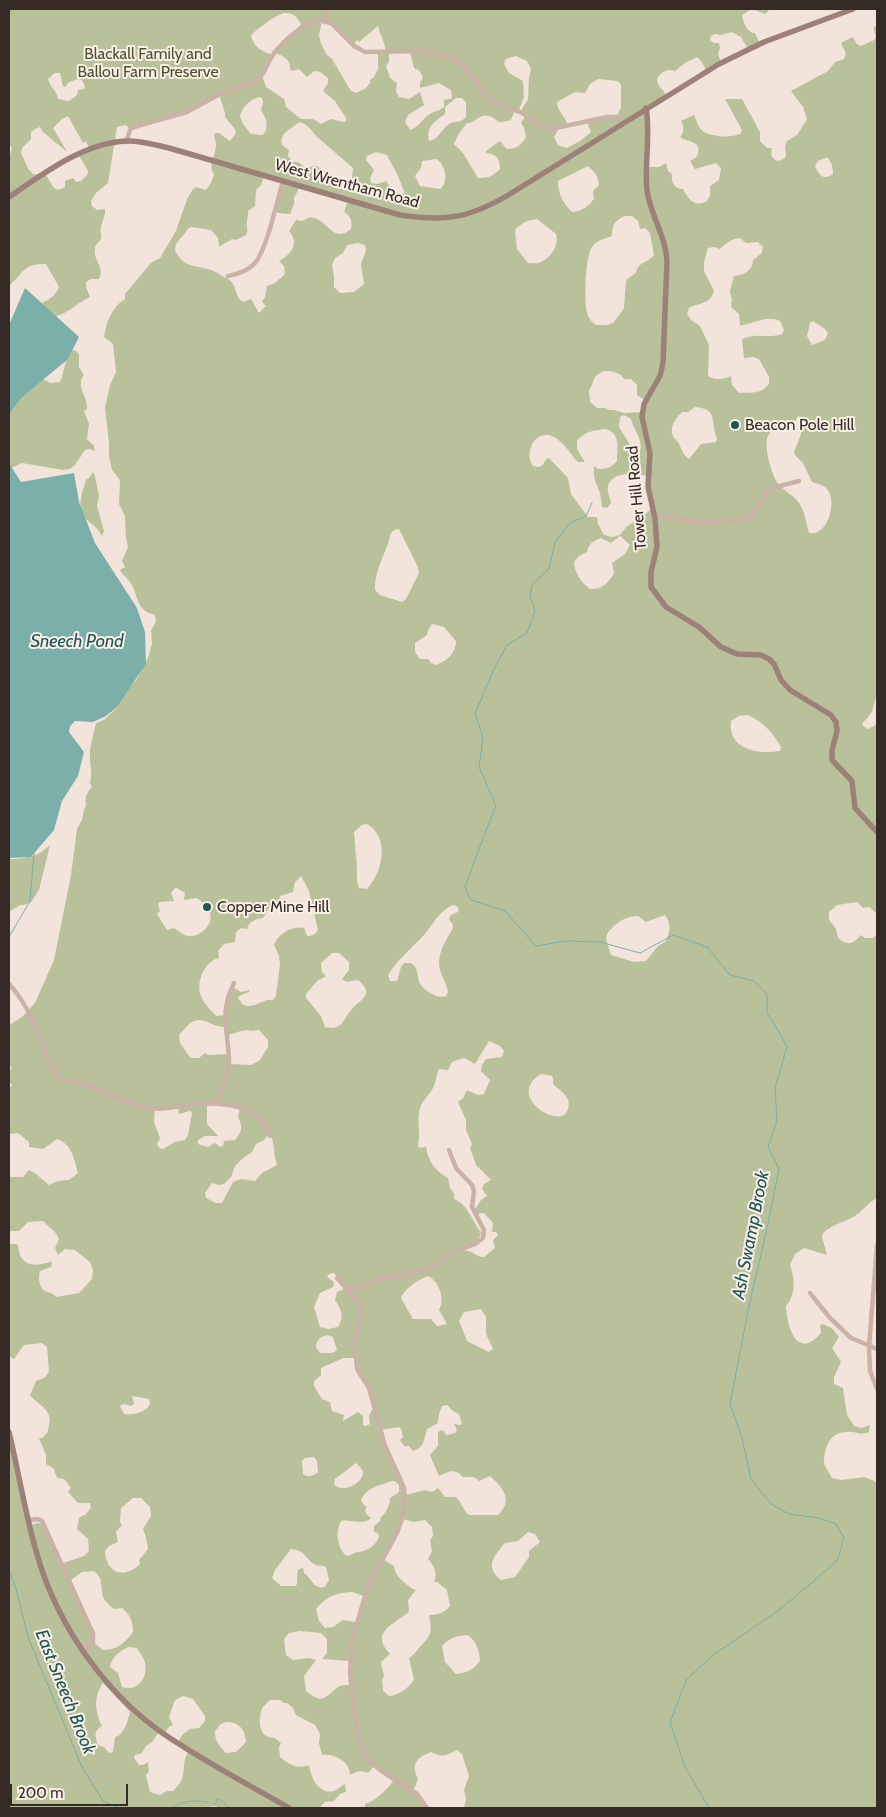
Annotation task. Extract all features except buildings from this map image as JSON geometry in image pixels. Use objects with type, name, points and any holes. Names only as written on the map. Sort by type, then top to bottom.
[{"type":"street","points":[[325,21],[326,9]]},
{"type":"street","name":"West Wrentham Road","points":[[9,197],[79,153],[99,146],[126,142],[169,148],[400,215],[432,219],[452,218],[474,212],[498,202],[646,108],[734,56],[812,23],[853,9]]},
{"type":"street","points":[[126,142],[127,134],[134,127],[187,112],[216,96],[251,83],[262,75],[274,54],[287,38],[314,21],[325,21],[334,25],[354,46],[365,52],[421,51],[451,57],[462,64],[491,101],[522,113],[542,127],[551,129],[607,117],[616,117],[624,122]]},
{"type":"street","name":"Tower Hill Road","points":[[646,108],[648,125],[646,169],[648,193],[663,238],[667,261],[663,363],[660,376],[644,404],[642,417],[650,453],[648,487],[654,514],[658,550],[650,577],[653,592],[666,607],[699,627],[726,650],[737,654],[761,656],[769,659],[774,664],[781,680],[790,690],[831,715],[836,722],[837,731],[832,750],[832,760],[852,781],[856,808],[877,832]]},
{"type":"street","points":[[228,276],[244,272],[258,259],[283,181]]},
{"type":"street","points":[[654,514],[703,523],[742,520],[752,515],[767,492],[776,487],[799,481]]},
{"type":"street","points":[[214,1104],[223,1087],[228,1067],[225,1012],[228,995],[234,983]]},
{"type":"street","points":[[9,984],[28,1011],[53,1070],[60,1078],[83,1083],[148,1108],[167,1109],[196,1104],[231,1105],[255,1115],[262,1122],[270,1136]]},
{"type":"street","points":[[344,1289],[358,1288],[372,1281],[403,1276],[431,1268],[453,1252],[475,1244],[482,1238],[484,1230],[472,1207],[474,1191],[472,1185],[456,1168],[449,1150]]},
{"type":"street","points":[[877,1245],[869,1347],[870,1371],[877,1389]]},
{"type":"street","points":[[337,1278],[362,1309],[355,1342],[357,1369],[369,1388],[386,1450],[398,1472],[405,1493],[402,1519],[397,1533],[364,1594],[350,1648],[350,1672],[356,1729],[360,1745],[368,1760],[417,1794],[427,1808]]},
{"type":"street","points":[[810,1294],[830,1318],[851,1338],[877,1349]]},
{"type":"street","points":[[9,1432],[44,1576],[65,1622],[84,1650],[122,1697],[160,1731],[288,1808]]},
{"type":"street","points":[[29,1520],[38,1519],[42,1521],[93,1633],[93,1642],[84,1650]]},
{"type":"green space","name":"Blackall Family and Ballou Farm Preserve","points":[[9,9],[752,9],[742,15],[746,27],[752,33],[755,33],[760,44],[748,49],[741,37],[732,32],[711,36],[710,40],[714,43],[719,43],[718,54],[721,62],[706,70],[697,57],[675,71],[664,71],[660,74],[657,81],[666,95],[647,108],[647,167],[659,167],[666,163],[677,188],[683,189],[687,196],[695,203],[703,203],[707,201],[710,195],[710,186],[719,180],[721,168],[716,163],[695,169],[690,161],[697,156],[699,149],[693,142],[680,137],[684,129],[681,121],[694,115],[700,128],[708,134],[727,136],[740,134],[742,130],[725,99],[742,99],[760,132],[760,141],[767,148],[772,148],[771,155],[775,160],[779,161],[785,158],[787,141],[797,135],[807,119],[803,107],[791,91],[828,71],[835,62],[844,59],[846,54],[841,43],[853,37],[857,44],[861,46],[874,40],[876,36],[873,28],[877,25],[877,693],[872,712],[862,724],[868,729],[877,724],[877,914],[869,907],[863,908],[857,902],[837,905],[829,912],[829,920],[836,929],[838,938],[848,943],[853,942],[861,935],[865,938],[872,938],[877,935],[877,1198],[855,1216],[831,1227],[823,1233],[822,1237],[827,1255],[804,1248],[795,1254],[790,1265],[794,1281],[793,1292],[786,1306],[791,1331],[800,1342],[806,1344],[813,1341],[821,1333],[820,1325],[823,1324],[832,1328],[839,1337],[832,1348],[841,1362],[834,1377],[834,1384],[843,1388],[847,1415],[854,1426],[861,1428],[870,1425],[869,1432],[846,1432],[835,1435],[826,1447],[824,1464],[832,1478],[841,1480],[864,1477],[875,1481],[877,1485],[877,1808],[464,1808],[466,1799],[464,1790],[469,1776],[462,1754],[457,1750],[444,1756],[431,1752],[422,1756],[417,1761],[415,1772],[417,1780],[413,1790],[427,1808],[365,1808],[365,1804],[385,1791],[394,1780],[375,1765],[368,1773],[359,1771],[350,1775],[347,1766],[340,1759],[331,1755],[322,1755],[319,1743],[320,1734],[315,1725],[296,1715],[293,1708],[287,1703],[280,1700],[270,1700],[262,1708],[260,1723],[262,1732],[281,1743],[279,1747],[280,1757],[287,1762],[293,1766],[309,1765],[314,1780],[320,1788],[329,1792],[345,1784],[346,1792],[340,1794],[334,1801],[325,1802],[319,1808],[219,1808],[215,1806],[201,1808],[9,1808],[9,1436],[31,1525],[38,1523],[45,1526],[63,1563],[84,1556],[89,1551],[88,1539],[77,1529],[79,1518],[91,1508],[90,1503],[78,1503],[68,1492],[71,1488],[64,1479],[57,1478],[54,1469],[46,1464],[46,1455],[39,1438],[42,1438],[48,1432],[50,1418],[46,1410],[30,1395],[36,1381],[44,1378],[49,1372],[47,1347],[42,1343],[24,1345],[14,1359],[9,1356],[9,1244],[17,1244],[21,1257],[27,1263],[44,1264],[52,1261],[51,1267],[40,1271],[39,1279],[43,1289],[56,1297],[79,1293],[92,1279],[93,1270],[90,1262],[75,1250],[65,1249],[58,1255],[55,1248],[59,1239],[55,1232],[43,1221],[28,1222],[19,1231],[9,1231],[9,1177],[23,1177],[29,1170],[49,1185],[58,1181],[69,1180],[78,1173],[72,1153],[62,1141],[57,1139],[43,1149],[29,1147],[29,1142],[18,1133],[9,1134],[9,1088],[12,1086],[9,1080],[9,1072],[12,1069],[9,1063],[9,1025],[22,1017],[35,1003],[54,960],[71,875],[77,829],[82,820],[86,805],[86,795],[92,787],[90,782],[90,751],[96,723],[104,720],[116,709],[122,696],[137,679],[148,658],[152,644],[151,631],[156,621],[155,615],[144,610],[138,602],[133,587],[120,570],[125,567],[122,561],[128,547],[125,516],[119,504],[120,480],[112,470],[109,456],[105,407],[110,385],[116,372],[113,344],[104,337],[106,326],[110,315],[120,302],[125,299],[125,294],[151,263],[160,258],[176,231],[187,199],[193,189],[196,187],[206,190],[211,183],[214,174],[211,167],[212,160],[216,149],[215,133],[219,133],[230,141],[236,133],[225,117],[220,97],[184,112],[130,130],[126,125],[117,127],[108,183],[96,193],[91,201],[92,206],[97,210],[105,209],[101,239],[95,249],[101,271],[99,279],[91,279],[86,282],[90,297],[67,312],[49,318],[40,304],[54,295],[59,287],[46,264],[28,267],[9,286],[9,159],[12,148],[9,143]],"holes":[[[284,13],[297,18],[301,25],[283,41],[275,53],[286,59],[292,71],[299,69],[307,77],[314,71],[320,72],[328,78],[328,83],[323,91],[335,101],[346,121],[331,119],[321,124],[313,119],[301,119],[286,107],[284,99],[266,87],[262,75],[273,55],[259,49],[251,36],[266,23]],[[322,21],[332,25],[354,44],[378,26],[386,52],[378,54],[378,69],[366,88],[356,93],[351,91],[321,44],[319,35]],[[410,52],[414,68],[420,71],[423,78],[420,88],[439,83],[451,90],[452,98],[444,100],[444,107],[430,114],[410,130],[405,122],[408,115],[424,105],[420,92],[409,99],[399,97],[396,91],[397,83],[390,78],[386,66],[389,62],[389,53]],[[516,56],[527,61],[531,69],[528,99],[521,111],[525,116],[521,123],[526,137],[516,147],[507,149],[500,141],[486,151],[486,153],[497,157],[500,169],[490,176],[478,178],[463,153],[454,144],[458,135],[467,123],[486,115],[499,122],[511,120],[515,110],[519,110],[524,97],[523,81],[509,73],[504,64],[506,59]],[[55,73],[60,73],[63,86],[65,87],[69,82],[78,79],[82,80],[85,86],[84,89],[78,90],[77,95],[69,101],[58,99],[48,79]],[[598,79],[618,81],[621,85],[621,107],[617,116],[586,120],[591,132],[567,148],[558,145],[554,137],[560,127],[567,125],[557,102],[575,92],[585,93],[590,84]],[[256,98],[262,98],[261,110],[267,125],[263,135],[251,134],[243,124],[240,116],[245,106]],[[456,98],[462,98],[466,102],[466,117],[451,123],[436,138],[429,141],[430,128],[434,122],[445,114],[445,107]],[[68,116],[83,143],[86,141],[89,148],[78,154],[88,171],[88,174],[81,181],[76,182],[73,178],[65,181],[65,187],[58,190],[54,188],[46,175],[33,174],[29,170],[21,153],[22,148],[31,139],[31,132],[40,127],[43,132],[67,152],[53,128]],[[299,122],[304,124],[353,168],[352,178],[344,181],[316,166],[306,167],[292,161],[288,156],[289,150],[282,145],[284,134]],[[376,152],[387,155],[405,194],[393,191],[386,181],[377,184],[371,183],[370,178],[374,170],[366,160],[367,156]],[[828,158],[833,174],[827,177],[820,174],[815,166],[818,161]],[[436,159],[442,165],[445,182],[440,189],[420,186],[415,176],[421,168],[422,161]],[[588,166],[598,179],[599,185],[593,191],[594,199],[582,210],[572,212],[562,198],[558,181]],[[264,176],[283,182],[275,210],[278,213],[290,214],[294,198],[300,186],[348,201],[344,212],[351,219],[351,229],[341,234],[332,231],[321,221],[310,217],[302,221],[296,220],[289,231],[294,240],[293,248],[279,261],[284,266],[285,274],[275,283],[267,286],[262,302],[266,306],[259,313],[251,299],[243,302],[240,300],[233,284],[228,279],[211,270],[186,263],[178,256],[175,250],[176,244],[191,227],[211,230],[218,238],[219,247],[232,239],[236,240],[246,235],[248,211],[255,206],[256,190],[261,185]],[[632,216],[638,221],[640,229],[645,228],[650,233],[654,255],[640,265],[636,273],[626,280],[624,308],[613,323],[596,325],[588,317],[586,307],[585,289],[588,260],[592,247],[598,241],[612,236],[613,226],[621,218]],[[537,219],[556,234],[554,250],[540,263],[528,263],[517,249],[515,230],[522,224]],[[740,238],[746,243],[758,242],[763,247],[762,253],[753,260],[750,269],[734,276],[730,291],[731,307],[739,314],[740,326],[765,319],[774,319],[780,321],[784,330],[782,334],[752,336],[742,339],[744,358],[753,357],[759,359],[769,377],[769,384],[766,388],[756,392],[739,393],[732,385],[731,376],[719,379],[708,376],[709,345],[700,326],[691,320],[687,314],[689,308],[710,299],[714,291],[704,271],[704,262],[708,248],[720,249],[727,243]],[[358,243],[365,245],[366,250],[361,264],[364,284],[354,292],[340,293],[334,287],[332,265],[335,258],[343,253],[347,245]],[[813,321],[828,333],[825,340],[812,345],[807,336],[810,323]],[[604,371],[616,372],[624,379],[631,379],[637,385],[637,395],[646,401],[642,412],[624,413],[597,408],[590,402],[589,390],[595,377]],[[695,407],[708,410],[712,417],[716,442],[701,444],[689,459],[673,436],[672,429],[675,420],[682,412],[688,412]],[[624,415],[631,419],[640,441],[641,450],[639,454],[634,455],[619,427],[620,417]],[[798,416],[801,418],[801,432],[794,454],[803,463],[812,482],[824,486],[831,498],[828,519],[821,530],[809,533],[801,506],[776,481],[767,454],[769,434],[781,423],[793,425]],[[605,429],[614,433],[617,441],[617,461],[611,467],[604,469],[598,469],[594,466],[594,477],[600,493],[602,507],[607,508],[611,503],[608,490],[613,478],[625,474],[638,474],[649,477],[652,503],[650,510],[626,527],[620,535],[612,537],[604,535],[598,524],[597,517],[588,517],[571,494],[568,478],[549,458],[539,467],[533,466],[530,460],[533,443],[542,436],[548,435],[562,443],[578,462],[585,462],[577,449],[577,441],[586,433]],[[399,529],[418,567],[419,573],[406,599],[402,602],[380,595],[375,590],[379,568],[391,533]],[[620,536],[630,545],[625,554],[612,563],[614,574],[607,583],[601,587],[590,589],[579,577],[574,562],[579,556],[587,552],[590,544],[601,538],[611,543]],[[432,624],[444,627],[456,641],[453,653],[440,663],[436,665],[428,659],[420,659],[415,652],[415,643],[427,635]],[[747,715],[767,728],[781,747],[780,751],[763,752],[754,751],[739,744],[731,730],[731,721],[739,716]],[[367,824],[379,837],[382,855],[373,882],[367,889],[359,888],[354,832],[362,825]],[[301,876],[309,891],[318,930],[311,936],[307,936],[304,928],[290,929],[276,941],[274,945],[280,964],[276,996],[273,1000],[252,1006],[243,1005],[238,998],[250,990],[241,992],[232,987],[225,1015],[216,1016],[204,1002],[200,993],[199,988],[203,972],[210,963],[219,958],[218,951],[224,944],[235,942],[236,932],[241,928],[247,929],[251,922],[263,918],[273,905],[279,903],[280,896],[293,892],[295,882]],[[177,888],[185,893],[184,900],[197,898],[203,903],[209,911],[211,918],[205,930],[197,935],[188,936],[174,928],[167,930],[157,914],[160,911],[158,904],[160,902],[174,901],[171,893]],[[454,905],[458,907],[458,912],[451,915],[449,919],[453,928],[444,944],[439,961],[439,967],[448,992],[446,996],[439,997],[423,988],[416,968],[411,963],[404,963],[397,981],[390,981],[388,975],[396,964],[423,936],[444,910]],[[665,915],[669,922],[670,929],[665,942],[658,946],[646,961],[634,962],[611,955],[606,939],[607,934],[616,924],[624,919],[638,916],[646,922]],[[332,953],[339,953],[349,962],[349,970],[342,979],[346,982],[358,980],[366,989],[362,1000],[351,1010],[341,1024],[335,1028],[325,1027],[321,1016],[306,998],[306,994],[317,981],[326,976],[322,972],[321,963]],[[197,1020],[226,1027],[227,1035],[245,1030],[259,1030],[268,1040],[268,1047],[260,1060],[251,1065],[230,1064],[228,1054],[208,1055],[205,1053],[199,1058],[191,1058],[180,1043],[179,1035],[190,1023]],[[489,1041],[500,1046],[504,1051],[502,1057],[486,1059],[482,1065],[481,1071],[490,1080],[484,1094],[478,1095],[467,1090],[463,1098],[458,1102],[466,1120],[466,1130],[472,1144],[470,1148],[476,1165],[491,1180],[484,1184],[482,1189],[487,1196],[481,1200],[474,1211],[476,1214],[484,1213],[493,1223],[492,1232],[496,1232],[498,1235],[493,1240],[495,1248],[484,1257],[461,1250],[477,1241],[481,1232],[463,1205],[454,1199],[454,1193],[450,1188],[448,1178],[433,1165],[428,1157],[426,1147],[419,1148],[418,1145],[420,1109],[434,1086],[439,1069],[448,1070],[452,1062],[464,1058],[475,1064]],[[541,1074],[552,1076],[553,1084],[568,1099],[568,1109],[564,1115],[547,1114],[532,1101],[529,1092],[531,1083]],[[207,1104],[240,1108],[238,1117],[241,1129],[235,1140],[224,1141],[223,1146],[220,1147],[215,1143],[208,1147],[198,1144],[198,1140],[205,1136],[218,1136],[207,1124]],[[178,1108],[179,1114],[190,1111],[192,1113],[188,1135],[185,1140],[175,1142],[163,1149],[159,1148],[157,1144],[160,1138],[154,1122],[155,1109]],[[270,1133],[277,1165],[262,1173],[255,1181],[241,1179],[233,1182],[222,1203],[216,1203],[206,1198],[205,1193],[212,1183],[224,1184],[231,1177],[235,1166],[252,1152],[256,1144],[264,1140]],[[334,1273],[345,1289],[337,1292],[335,1300],[341,1313],[338,1327],[328,1329],[320,1327],[314,1307],[320,1293],[333,1287],[334,1282],[327,1277],[329,1274]],[[428,1276],[436,1282],[442,1301],[439,1310],[447,1324],[437,1326],[431,1319],[413,1319],[401,1298],[409,1288]],[[481,1309],[486,1317],[486,1334],[493,1349],[489,1352],[467,1341],[459,1321],[464,1312]],[[328,1335],[333,1337],[337,1350],[332,1353],[320,1353],[316,1347],[318,1340]],[[343,1358],[355,1358],[375,1409],[372,1410],[369,1416],[370,1424],[363,1425],[363,1416],[358,1412],[343,1421],[344,1415],[332,1411],[330,1402],[322,1399],[314,1386],[314,1381],[321,1375],[321,1368]],[[132,1396],[149,1399],[150,1404],[142,1411],[135,1414],[124,1414],[120,1406],[124,1404],[131,1406],[134,1404]],[[447,1405],[459,1414],[462,1424],[454,1424],[457,1430],[455,1433],[447,1435],[442,1430],[438,1432],[438,1446],[430,1455],[439,1476],[454,1471],[463,1477],[474,1477],[479,1481],[490,1476],[505,1494],[506,1499],[503,1510],[498,1515],[469,1515],[456,1497],[445,1497],[438,1488],[432,1492],[425,1490],[406,1495],[381,1430],[399,1427],[403,1437],[400,1440],[404,1446],[409,1446],[413,1451],[417,1450],[424,1440],[427,1429],[438,1423],[442,1406]],[[314,1457],[317,1461],[318,1472],[307,1476],[303,1474],[302,1461],[305,1458]],[[356,1463],[363,1472],[361,1479],[356,1484],[342,1488],[334,1485],[335,1479]],[[392,1481],[399,1485],[399,1492],[390,1498],[387,1509],[380,1518],[381,1520],[374,1526],[374,1532],[378,1533],[379,1537],[373,1546],[347,1556],[339,1544],[339,1525],[341,1521],[364,1522],[371,1518],[366,1514],[365,1510],[367,1507],[361,1500],[370,1490]],[[133,1498],[141,1498],[150,1507],[151,1516],[143,1529],[148,1549],[139,1560],[140,1564],[128,1572],[117,1572],[109,1565],[106,1559],[105,1551],[109,1546],[118,1542],[116,1532],[122,1525],[120,1522],[121,1508]],[[403,1519],[414,1522],[425,1520],[432,1527],[433,1536],[430,1540],[432,1551],[428,1559],[435,1569],[434,1582],[437,1582],[447,1590],[450,1606],[441,1613],[429,1615],[431,1629],[429,1636],[409,1658],[414,1680],[403,1691],[389,1696],[383,1691],[382,1680],[384,1676],[381,1662],[390,1654],[384,1646],[383,1634],[386,1629],[409,1612],[408,1600],[416,1590],[398,1576],[394,1566],[384,1560]],[[528,1532],[535,1534],[540,1542],[529,1551],[529,1557],[515,1577],[501,1580],[493,1571],[492,1561],[505,1543],[518,1541]],[[291,1549],[302,1553],[316,1565],[326,1567],[329,1580],[325,1587],[318,1587],[304,1573],[303,1568],[299,1569],[296,1586],[281,1586],[272,1578],[275,1570]],[[94,1571],[100,1580],[105,1600],[114,1609],[122,1608],[132,1621],[133,1632],[127,1639],[117,1647],[103,1650],[93,1642],[94,1638],[71,1580],[82,1572]],[[352,1592],[364,1596],[356,1622],[343,1620],[333,1627],[325,1628],[319,1621],[316,1609],[328,1598],[336,1594]],[[300,1631],[321,1633],[327,1639],[327,1653],[322,1659],[349,1661],[350,1685],[339,1686],[326,1697],[316,1698],[306,1691],[304,1676],[316,1660],[309,1658],[293,1660],[286,1655],[284,1639],[289,1633]],[[468,1635],[474,1641],[480,1661],[467,1672],[456,1674],[445,1662],[442,1646],[451,1639]],[[128,1647],[137,1648],[143,1657],[146,1669],[143,1679],[137,1686],[122,1687],[118,1673],[110,1667],[114,1658]],[[103,1683],[130,1712],[126,1726],[120,1735],[115,1737],[113,1752],[109,1753],[104,1747],[98,1745],[96,1734],[97,1730],[102,1726],[98,1715],[96,1699]],[[183,1696],[193,1699],[205,1716],[205,1721],[199,1728],[190,1729],[183,1734],[177,1743],[188,1752],[185,1758],[183,1776],[173,1791],[167,1791],[160,1795],[150,1792],[146,1775],[149,1771],[148,1762],[139,1765],[134,1758],[135,1755],[142,1753],[159,1732],[164,1734],[173,1725],[169,1717],[175,1700]],[[231,1722],[241,1728],[246,1742],[236,1752],[226,1753],[217,1741],[215,1731],[221,1724]]]},
{"type":"green space","points":[[752,9],[770,9],[765,14]]},
{"type":"green space","points":[[75,350],[79,354],[79,367],[84,375],[81,387],[87,404],[87,409],[84,411],[89,424],[87,439],[94,446],[95,451],[85,450],[70,469],[63,470],[22,463],[9,469],[9,405],[40,378],[51,383],[59,382],[66,361],[72,351]]},
{"type":"green space","points":[[93,472],[99,496],[97,506],[104,531],[102,536],[81,511],[81,498],[86,480]]},
{"type":"green space","points":[[50,845],[39,890],[31,902],[20,905],[9,912],[9,859],[31,856],[41,852]]},
{"type":"water","points":[[25,288],[79,337],[68,359],[20,399],[9,415],[9,325]]},
{"type":"water","name":"Sneech Pond","points":[[9,463],[21,482],[74,473],[79,502],[95,543],[137,608],[145,632],[146,664],[116,708],[106,716],[93,722],[75,721],[70,726],[69,732],[84,752],[78,776],[62,801],[54,830],[31,857],[9,858]]},
{"type":"waterway","name":"Ash Swamp Brook","points":[[592,503],[586,516],[570,523],[555,542],[549,569],[532,585],[530,596],[535,611],[527,633],[507,645],[494,669],[475,714],[483,738],[479,767],[496,806],[465,887],[471,900],[505,911],[536,946],[565,941],[600,942],[640,953],[673,935],[707,947],[730,975],[754,981],[767,994],[767,1013],[787,1047],[775,1088],[777,1120],[768,1147],[779,1169],[730,1404],[742,1438],[751,1479],[771,1504],[789,1514],[819,1518],[836,1524],[844,1538],[837,1561],[778,1611],[713,1655],[686,1680],[670,1723],[685,1767],[709,1808]]},
{"type":"waterway","name":"East Sneech Brook","points":[[9,937],[30,901],[34,853]]},
{"type":"waterway","name":"East Sneech Brook","points":[[9,1570],[16,1589],[28,1637],[82,1767],[103,1801],[119,1808]]},
{"type":"waterway","name":"East Sneech Brook","points":[[214,1805],[218,1799],[230,1808]]},
{"type":"waterway","name":"East Sneech Brook","points":[[172,1808],[180,1803],[189,1801],[208,1802]]},
{"type":"place","name":"Beacon Pole Hill","points":[[735,425]]},
{"type":"place","name":"Copper Mine Hill","points":[[207,907]]}]
